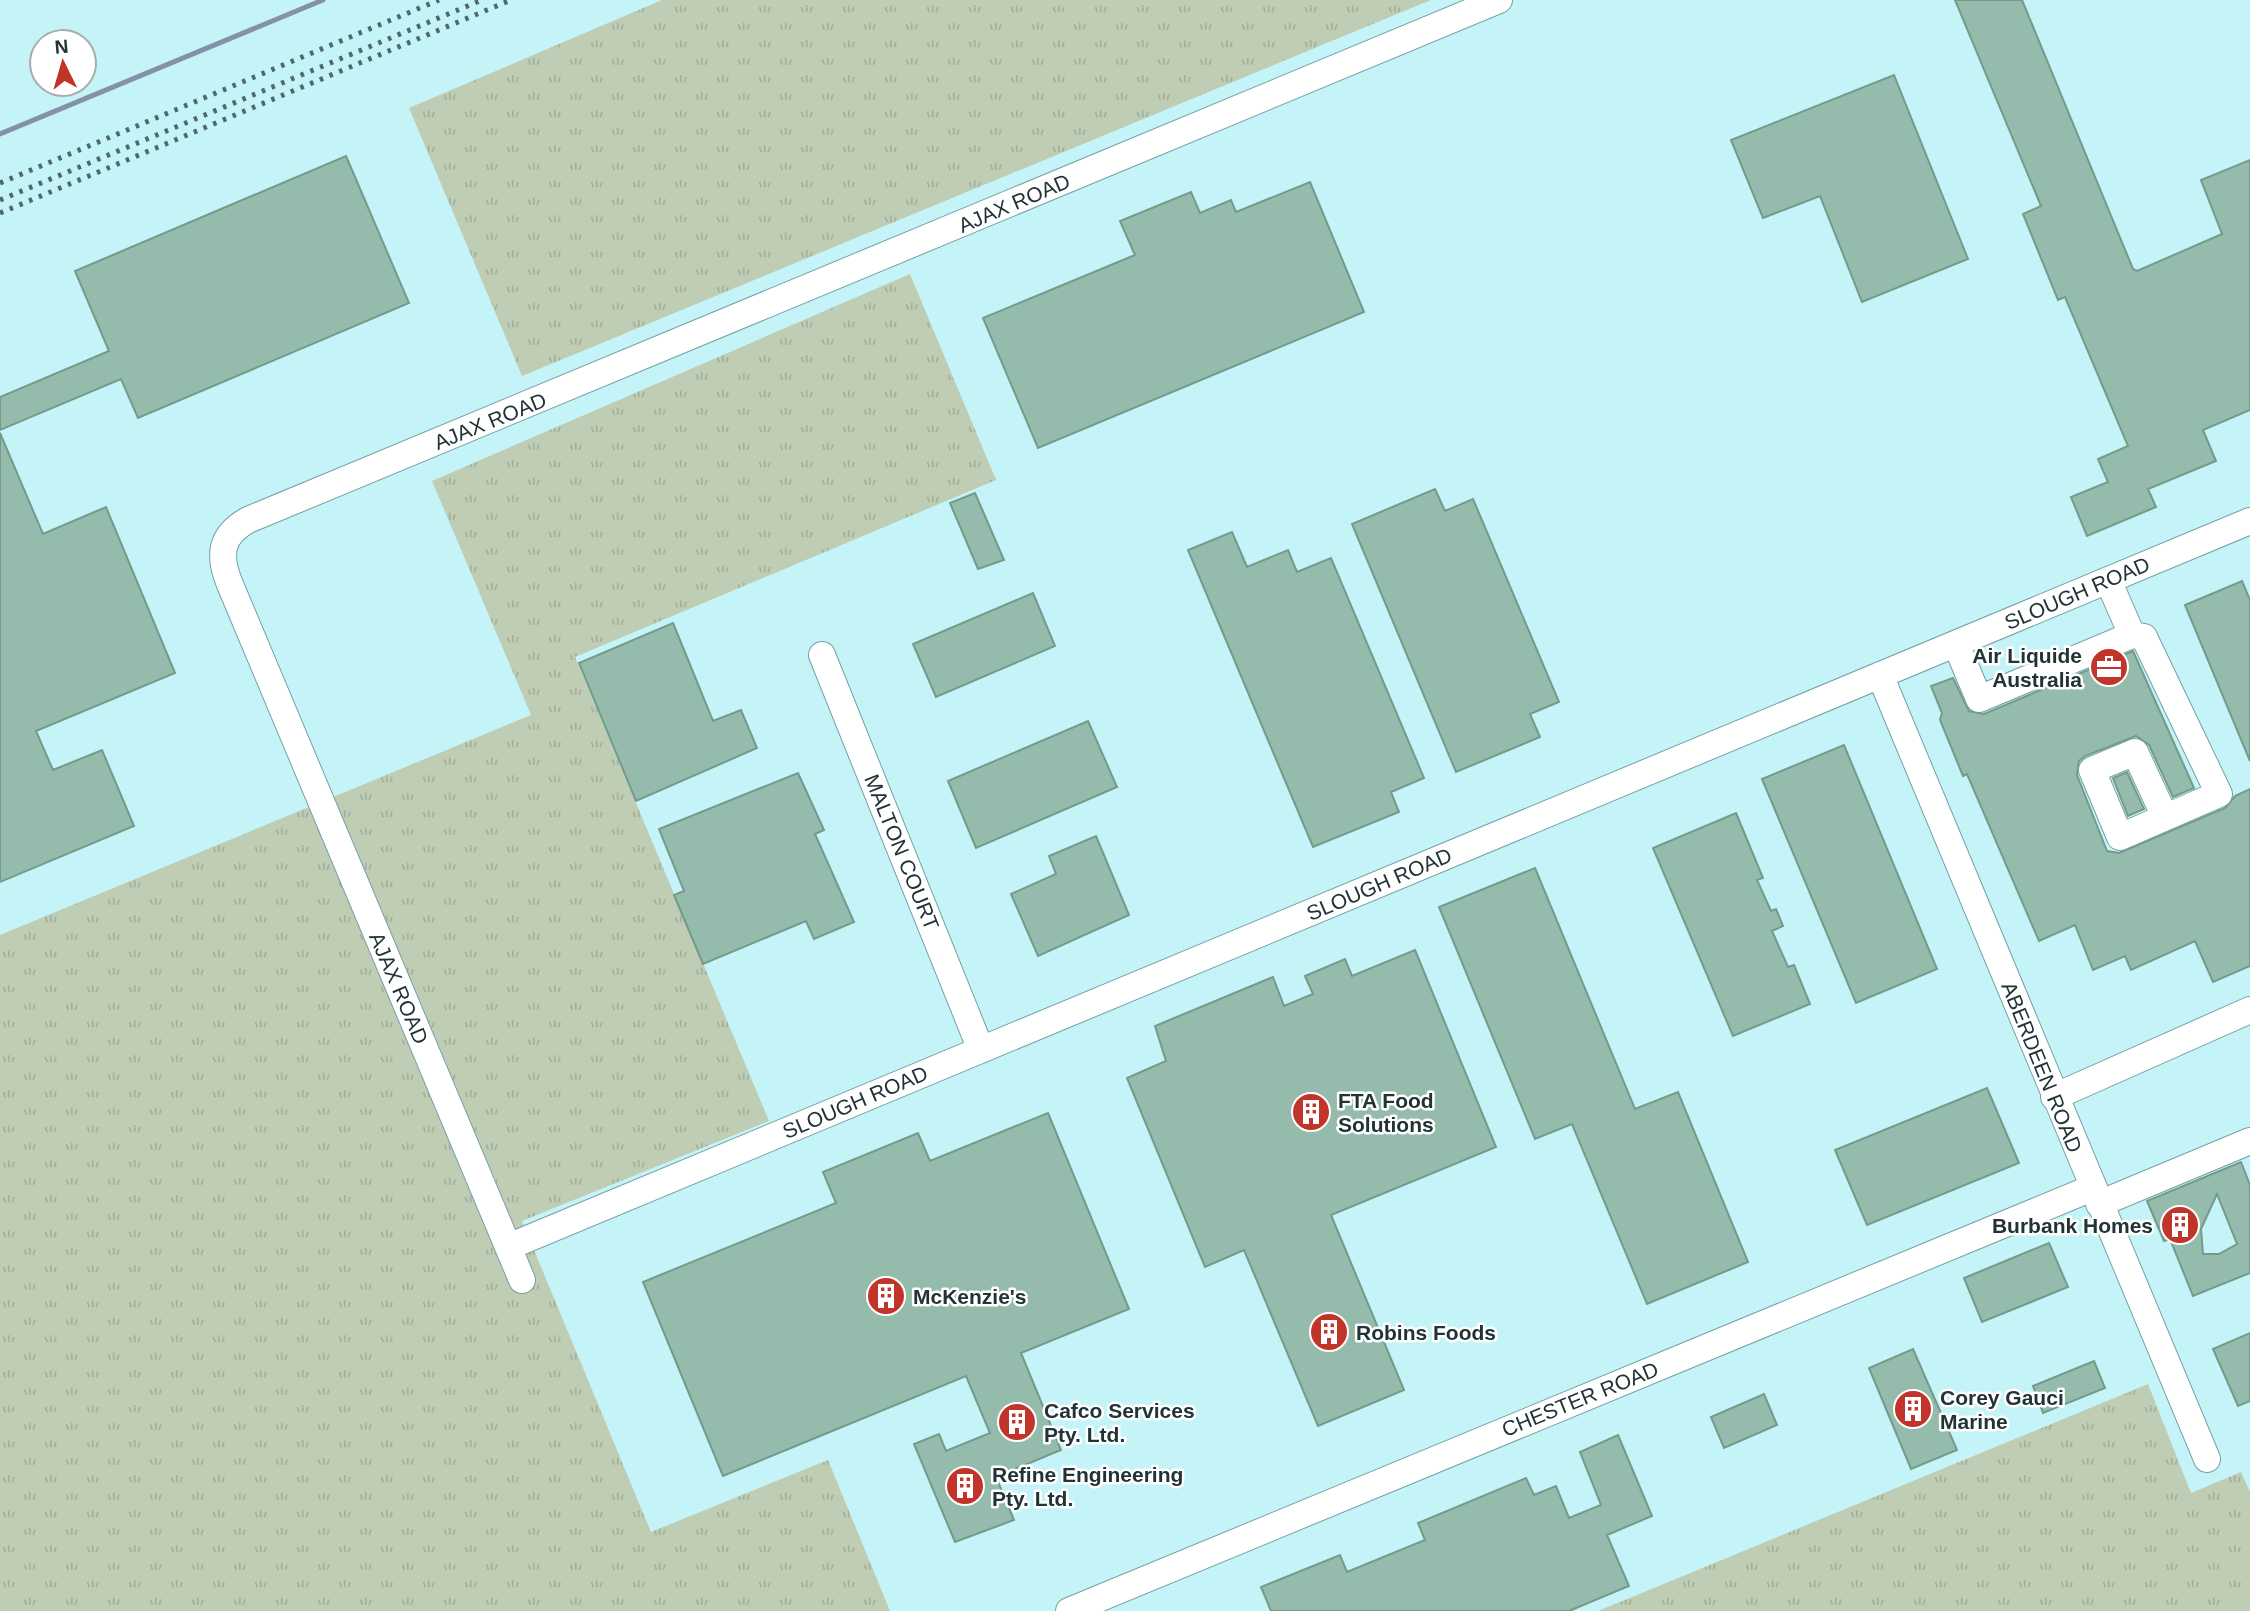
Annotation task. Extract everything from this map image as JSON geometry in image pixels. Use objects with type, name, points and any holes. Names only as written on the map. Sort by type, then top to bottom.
[{"type":"street","name":"AJAX ROAD","points":[[522,1280],[229,582],[223,566],[225,539],[248,520],[1499,0]]},
{"type":"street","name":"SLOUGH ROAD","points":[[508,1247],[2250,521]]},
{"type":"street","points":[[2108,580],[2132,635]]},
{"type":"street","points":[[1956,644],[1979,699],[2132,635],[2144,637],[2219,794],[2165,817]]},
{"type":"street","name":"MALTON COURT","points":[[822,655],[981,1049]]},
{"type":"street","name":"ABERDEEN ROAD","points":[[1880,675],[2095,1196],[2207,1459]]},
{"type":"street","points":[[2054,1097],[2248,1017]]},
{"type":"street","name":"CHESTER ROAD","points":[[1069,1611],[2095,1196],[2250,1141]]},
{"type":"green space","points":[[662,0],[1431,0],[522,376],[409,108]]},
{"type":"green space","points":[[910,274],[996,480],[575,657],[769,1121],[522,1221],[651,1532],[828,1460],[890,1611],[0,1611],[0,935],[531,715],[432,481]]},
{"type":"green space","points":[[2148,1384],[2191,1493],[2241,1472],[2250,1492],[2250,1611],[1598,1611]]},
{"type":"building","points":[[1955,0],[2022,0],[2133,269],[2137,271],[2222,234],[2201,180],[2250,160],[2250,410],[2203,430],[2216,461],[2148,489],[2156,507],[2087,536],[2071,497],[2108,482],[2098,459],[2128,446],[2065,297],[2058,300],[2023,214],[2041,206]]},
{"type":"building","points":[[1894,75],[1968,259],[1862,302],[1820,196],[1763,218],[1731,140]]},
{"type":"building","points":[[346,156],[409,303],[138,418],[121,379],[0,430],[0,397],[109,351],[75,271]]},
{"type":"building","points":[[1310,182],[1364,312],[1038,448],[983,318],[1135,255],[1120,221],[1191,192],[1200,213],[1231,200],[1236,212]]},
{"type":"building","points":[[0,433],[43,534],[106,507],[175,673],[36,731],[53,770],[102,750],[134,826],[0,882]]},
{"type":"building","points":[[1435,489],[1445,511],[1473,499],[1559,702],[1530,714],[1540,737],[1456,772],[1352,524]]},
{"type":"building","points":[[975,493],[1004,560],[978,569],[950,503]]},
{"type":"building","points":[[1232,532],[1247,567],[1288,550],[1297,572],[1331,558],[1424,778],[1391,792],[1399,812],[1313,847],[1188,550]]},
{"type":"building","points":[[2242,581],[2250,600],[2250,761],[2185,605]]},
{"type":"building","points":[[1033,593],[1055,646],[936,697],[913,644]]},
{"type":"building","points":[[673,623],[713,721],[741,710],[757,748],[636,801],[579,663]]},
{"type":"building","points":[[2133,651],[2194,788],[2173,797],[2149,745],[2136,736],[2085,756],[2079,761],[2077,775],[2107,851],[2119,853],[2225,808],[2235,796],[2250,789],[2250,966],[2213,982],[2195,941],[2131,970],[2125,956],[2093,970],[2075,925],[2039,941],[1967,774],[1963,776],[1940,720],[1942,713],[1931,686],[1953,678],[1969,711],[1984,714]]},
{"type":"building","points":[[1088,721],[1117,787],[976,848],[948,781]]},
{"type":"building","points":[[1844,745],[1937,969],[1856,1003],[1762,779]]},
{"type":"building","points":[[2127,772],[2144,809],[2128,816],[2113,778]]},
{"type":"building","points":[[798,773],[824,830],[815,834],[854,922],[814,939],[806,921],[703,964],[674,895],[684,891],[659,829]]},
{"type":"building","points":[[1736,813],[1763,878],[1757,880],[1771,911],[1776,909],[1783,926],[1772,931],[1788,967],[1794,965],[1810,1004],[1733,1036],[1653,848]]},
{"type":"building","points":[[1096,836],[1129,915],[1038,956],[1011,894],[1056,874],[1049,856]]},
{"type":"building","points":[[1535,868],[1635,1109],[1678,1092],[1748,1262],[1647,1304],[1572,1124],[1535,1139],[1439,907]]},
{"type":"building","name":"FTA Food Solutions","points":[[1415,950],[1496,1147],[1331,1215],[1404,1390],[1318,1426],[1244,1250],[1205,1267],[1127,1078],[1166,1061],[1155,1026],[1273,977],[1284,1006],[1313,994],[1305,976],[1345,959],[1352,976]]},
{"type":"building","points":[[1987,1088],[2019,1163],[1867,1225],[1835,1150]]},
{"type":"building","name":"McKenzie's","points":[[1048,1113],[1129,1309],[1021,1353],[1061,1450],[996,1477],[1014,1520],[955,1542],[914,1444],[939,1434],[946,1451],[990,1433],[966,1376],[723,1476],[643,1282],[836,1203],[823,1172],[918,1133],[930,1161]]},
{"type":"building","name":"Burbank Homes","points":[[2241,1162],[2250,1185],[2250,1273],[2193,1296],[2170,1239],[2164,1241],[2147,1201]],"holes":[[[2217,1194],[2237,1244],[2219,1254],[2203,1254],[2201,1229]]]},
{"type":"building","points":[[2049,1243],[2068,1287],[1982,1322],[1964,1278]]},
{"type":"building","points":[[2250,1333],[2250,1401],[2238,1406],[2213,1349]]},
{"type":"building","name":"Corey Gauci Marine","points":[[1913,1349],[1957,1450],[1911,1469],[1869,1368]]},
{"type":"building","points":[[2094,1361],[2105,1388],[2043,1413],[2033,1386]]},
{"type":"building","points":[[1764,1394],[1777,1425],[1724,1448],[1711,1417]]},
{"type":"building","points":[[1618,1435],[1652,1516],[1607,1535],[1629,1586],[1569,1611],[1271,1611],[1261,1587],[1340,1555],[1347,1572],[1425,1540],[1418,1523],[1526,1478],[1534,1495],[1556,1486],[1569,1518],[1601,1505],[1580,1452]]},
{"type":"waterway","points":[[0,134],[323,0]]},
{"type":"railway","points":[[0,183],[439,0]]},
{"type":"railway","points":[[0,200],[482,0]]},
{"type":"railway","points":[[0,213],[511,0]]},
{"type":"place","name":"Air Liquide Australia","points":[[2109,667]]},
{"type":"place","name":"FTA Food Solutions","points":[[1311,1112]]},
{"type":"place","name":"Burbank Homes","points":[[2180,1225]]},
{"type":"place","name":"McKenzie's","points":[[886,1296]]},
{"type":"place","name":"Robins Foods","points":[[1329,1332]]},
{"type":"place","name":"Corey Gauci Marine","points":[[1913,1409]]},
{"type":"place","name":"Cafco Services Pty. Ltd.","points":[[1017,1422]]},
{"type":"place","name":"Refine Engineering Pty. Ltd.","points":[[965,1486]]}]
